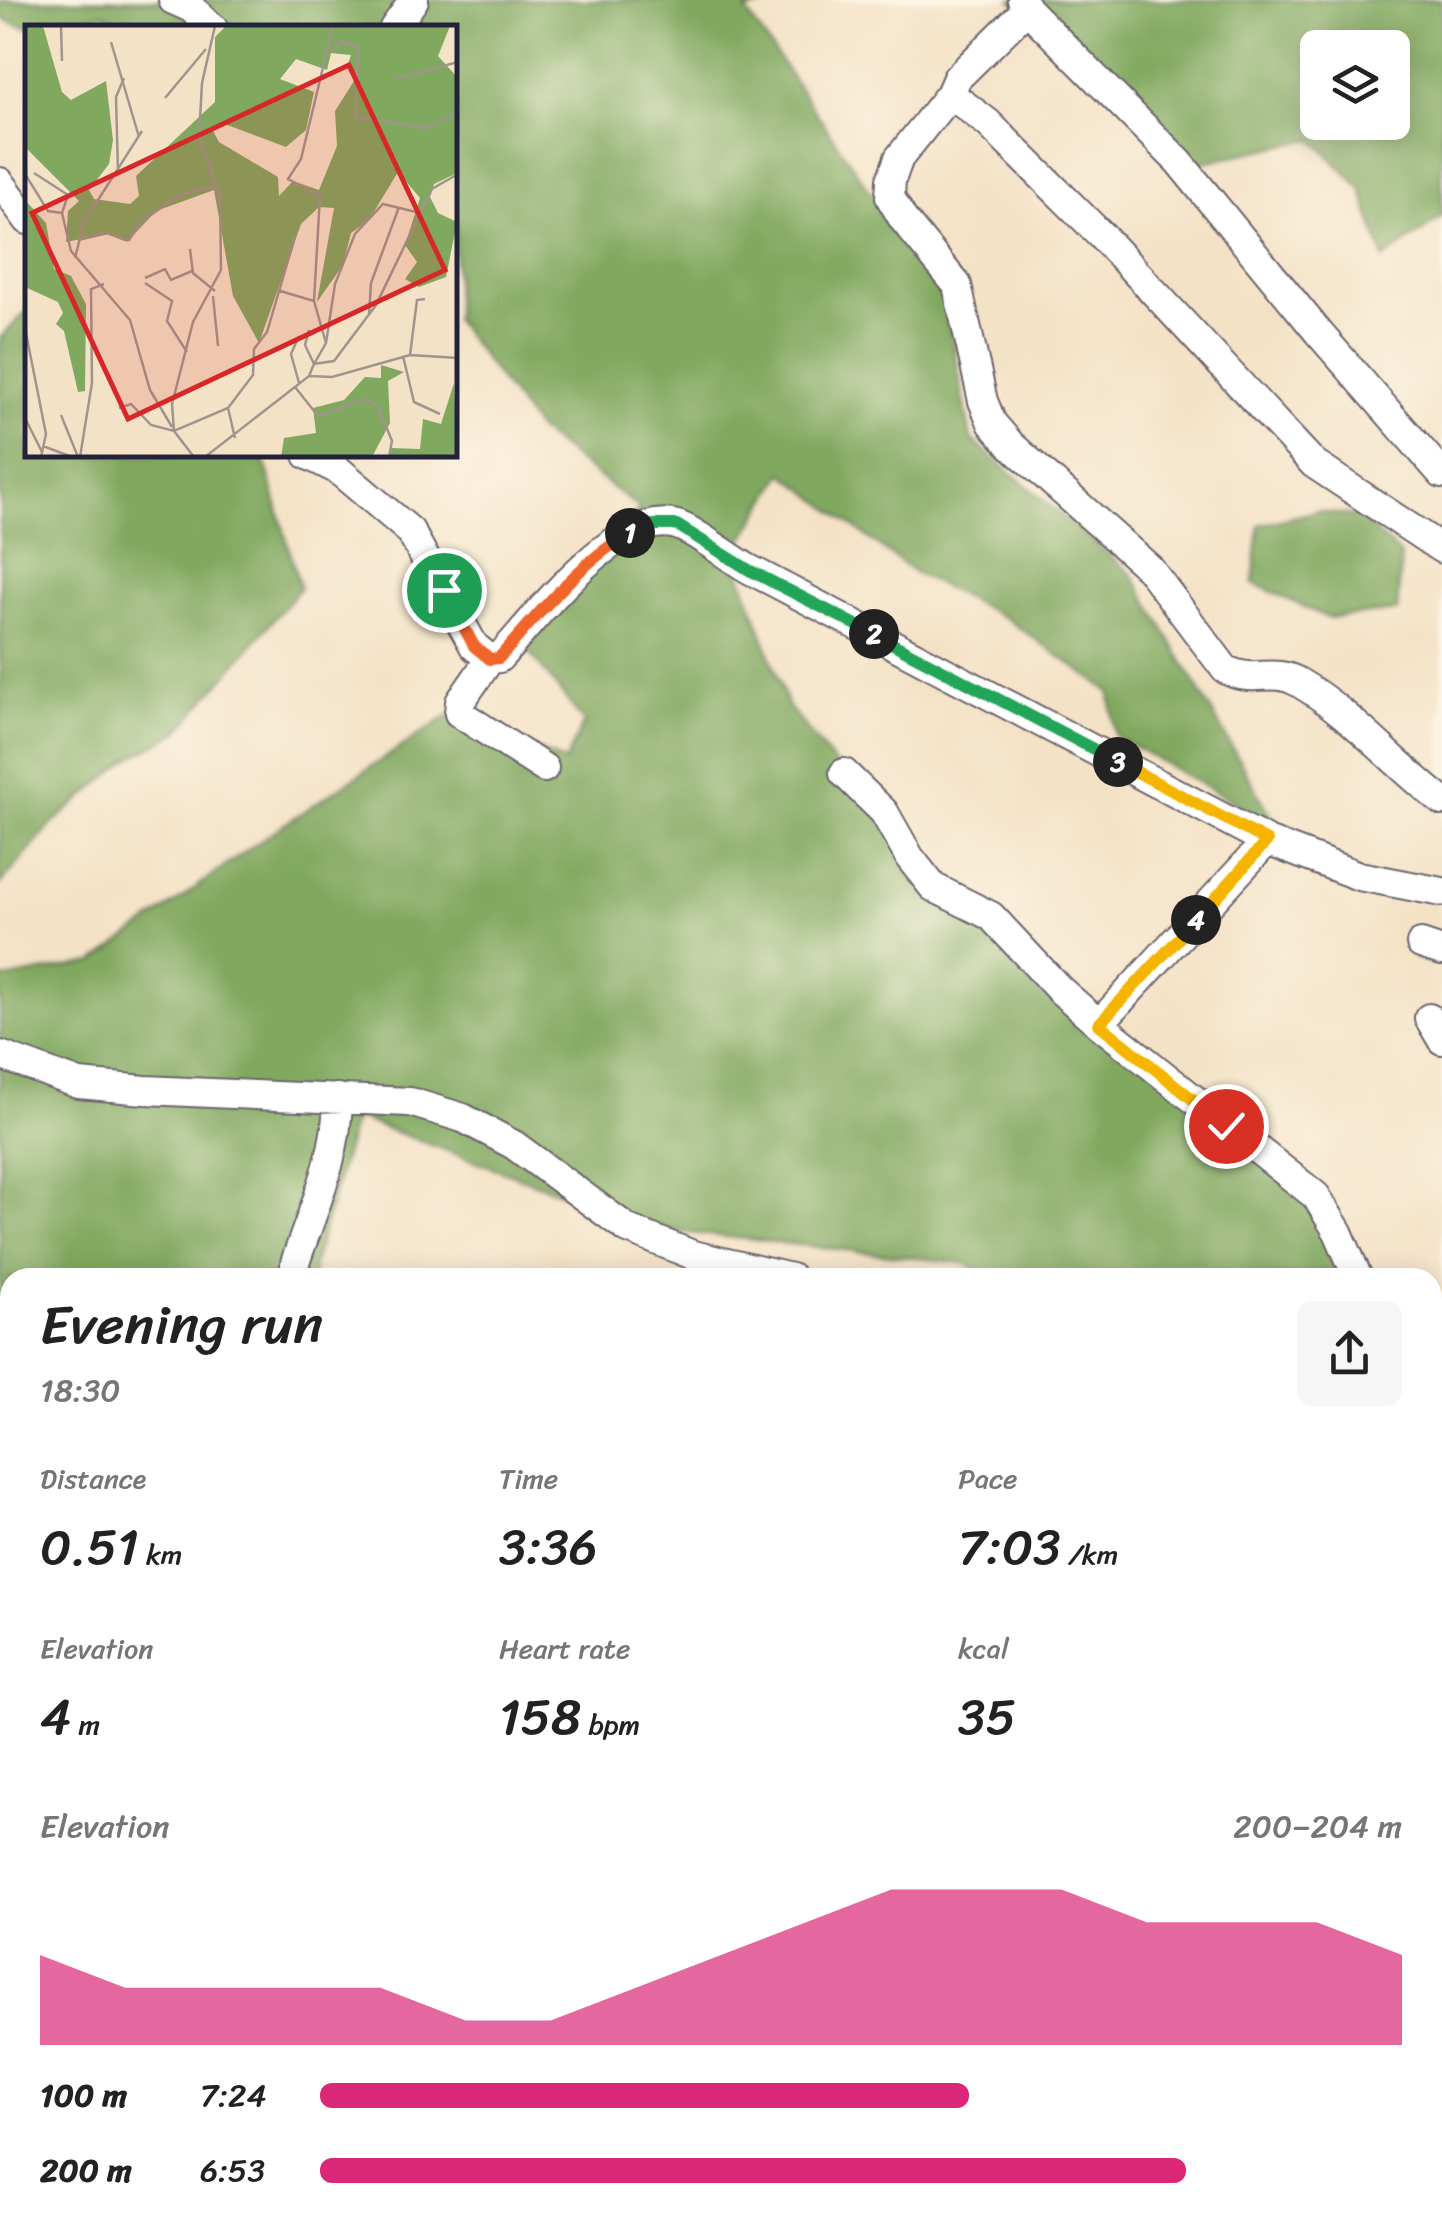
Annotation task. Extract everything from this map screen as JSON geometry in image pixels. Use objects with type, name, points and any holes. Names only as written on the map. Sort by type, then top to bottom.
[{"type":"street","points":[[173,0],[210,25]]},
{"type":"street","points":[[396,25],[414,0]]},
{"type":"street","points":[[1442,474],[1318,332],[1180,162],[1024,4],[970,64],[899,158],[890,180],[890,197],[903,219],[956,286],[992,423],[1011,446],[1149,568],[1225,669],[1239,677],[1280,674],[1298,682],[1332,706],[1442,801]]},
{"type":"street","points":[[950,94],[988,122],[1101,235],[1314,464],[1442,549]]},
{"type":"street","points":[[0,182],[25,216]]},
{"type":"street","points":[[314,458],[338,470],[410,532],[474,646],[490,659],[499,658],[570,579],[605,548],[644,525],[677,525],[749,570],[1267,841],[1359,876],[1442,892]]},
{"type":"street","points":[[490,659],[460,702],[459,712],[544,768]]},
{"type":"street","points":[[844,773],[884,812],[910,858],[933,888],[991,916],[1059,989],[1099,1024],[1316,1196],[1354,1268]]},
{"type":"street","points":[[1099,1024],[1267,841]]},
{"type":"street","points":[[0,1055],[79,1084],[410,1102],[463,1118],[514,1146],[628,1229],[694,1255],[748,1268]]},
{"type":"street","points":[[295,1268],[331,1159],[338,1126],[338,1098]]},
{"type":"green space","points":[[0,0],[781,0],[746,11],[946,302],[971,439],[1133,575],[1277,826],[1115,736],[1110,692],[1007,619],[912,571],[783,473],[734,555],[788,706],[919,868],[1306,1193],[1355,1268],[973,1268],[964,1263],[663,1230],[355,1117],[313,1268],[0,1268],[0,976],[5,979],[94,962],[271,833],[451,714],[565,762],[584,722],[517,636],[640,509],[537,429],[458,324],[458,25],[119,25],[104,13],[65,25],[25,27],[0,16]]},
{"type":"green space","points":[[1012,0],[1442,0],[1442,216],[1384,259],[1362,190],[1314,140],[1410,140],[1410,30],[1300,30],[1300,140],[1308,140],[1190,165]]},
{"type":"green space","points":[[25,313],[25,458],[264,458],[300,588],[177,733],[127,760],[55,821],[0,885],[0,338]]},
{"type":"green space","points":[[1318,511],[1360,517],[1401,556],[1397,611],[1328,618],[1253,583],[1259,525]]},
{"type":"route","points":[[444,590],[474,646],[490,659],[499,658],[570,579],[605,548],[644,525],[677,525],[749,570],[1267,841],[1099,1024],[1226,1126]]}]
